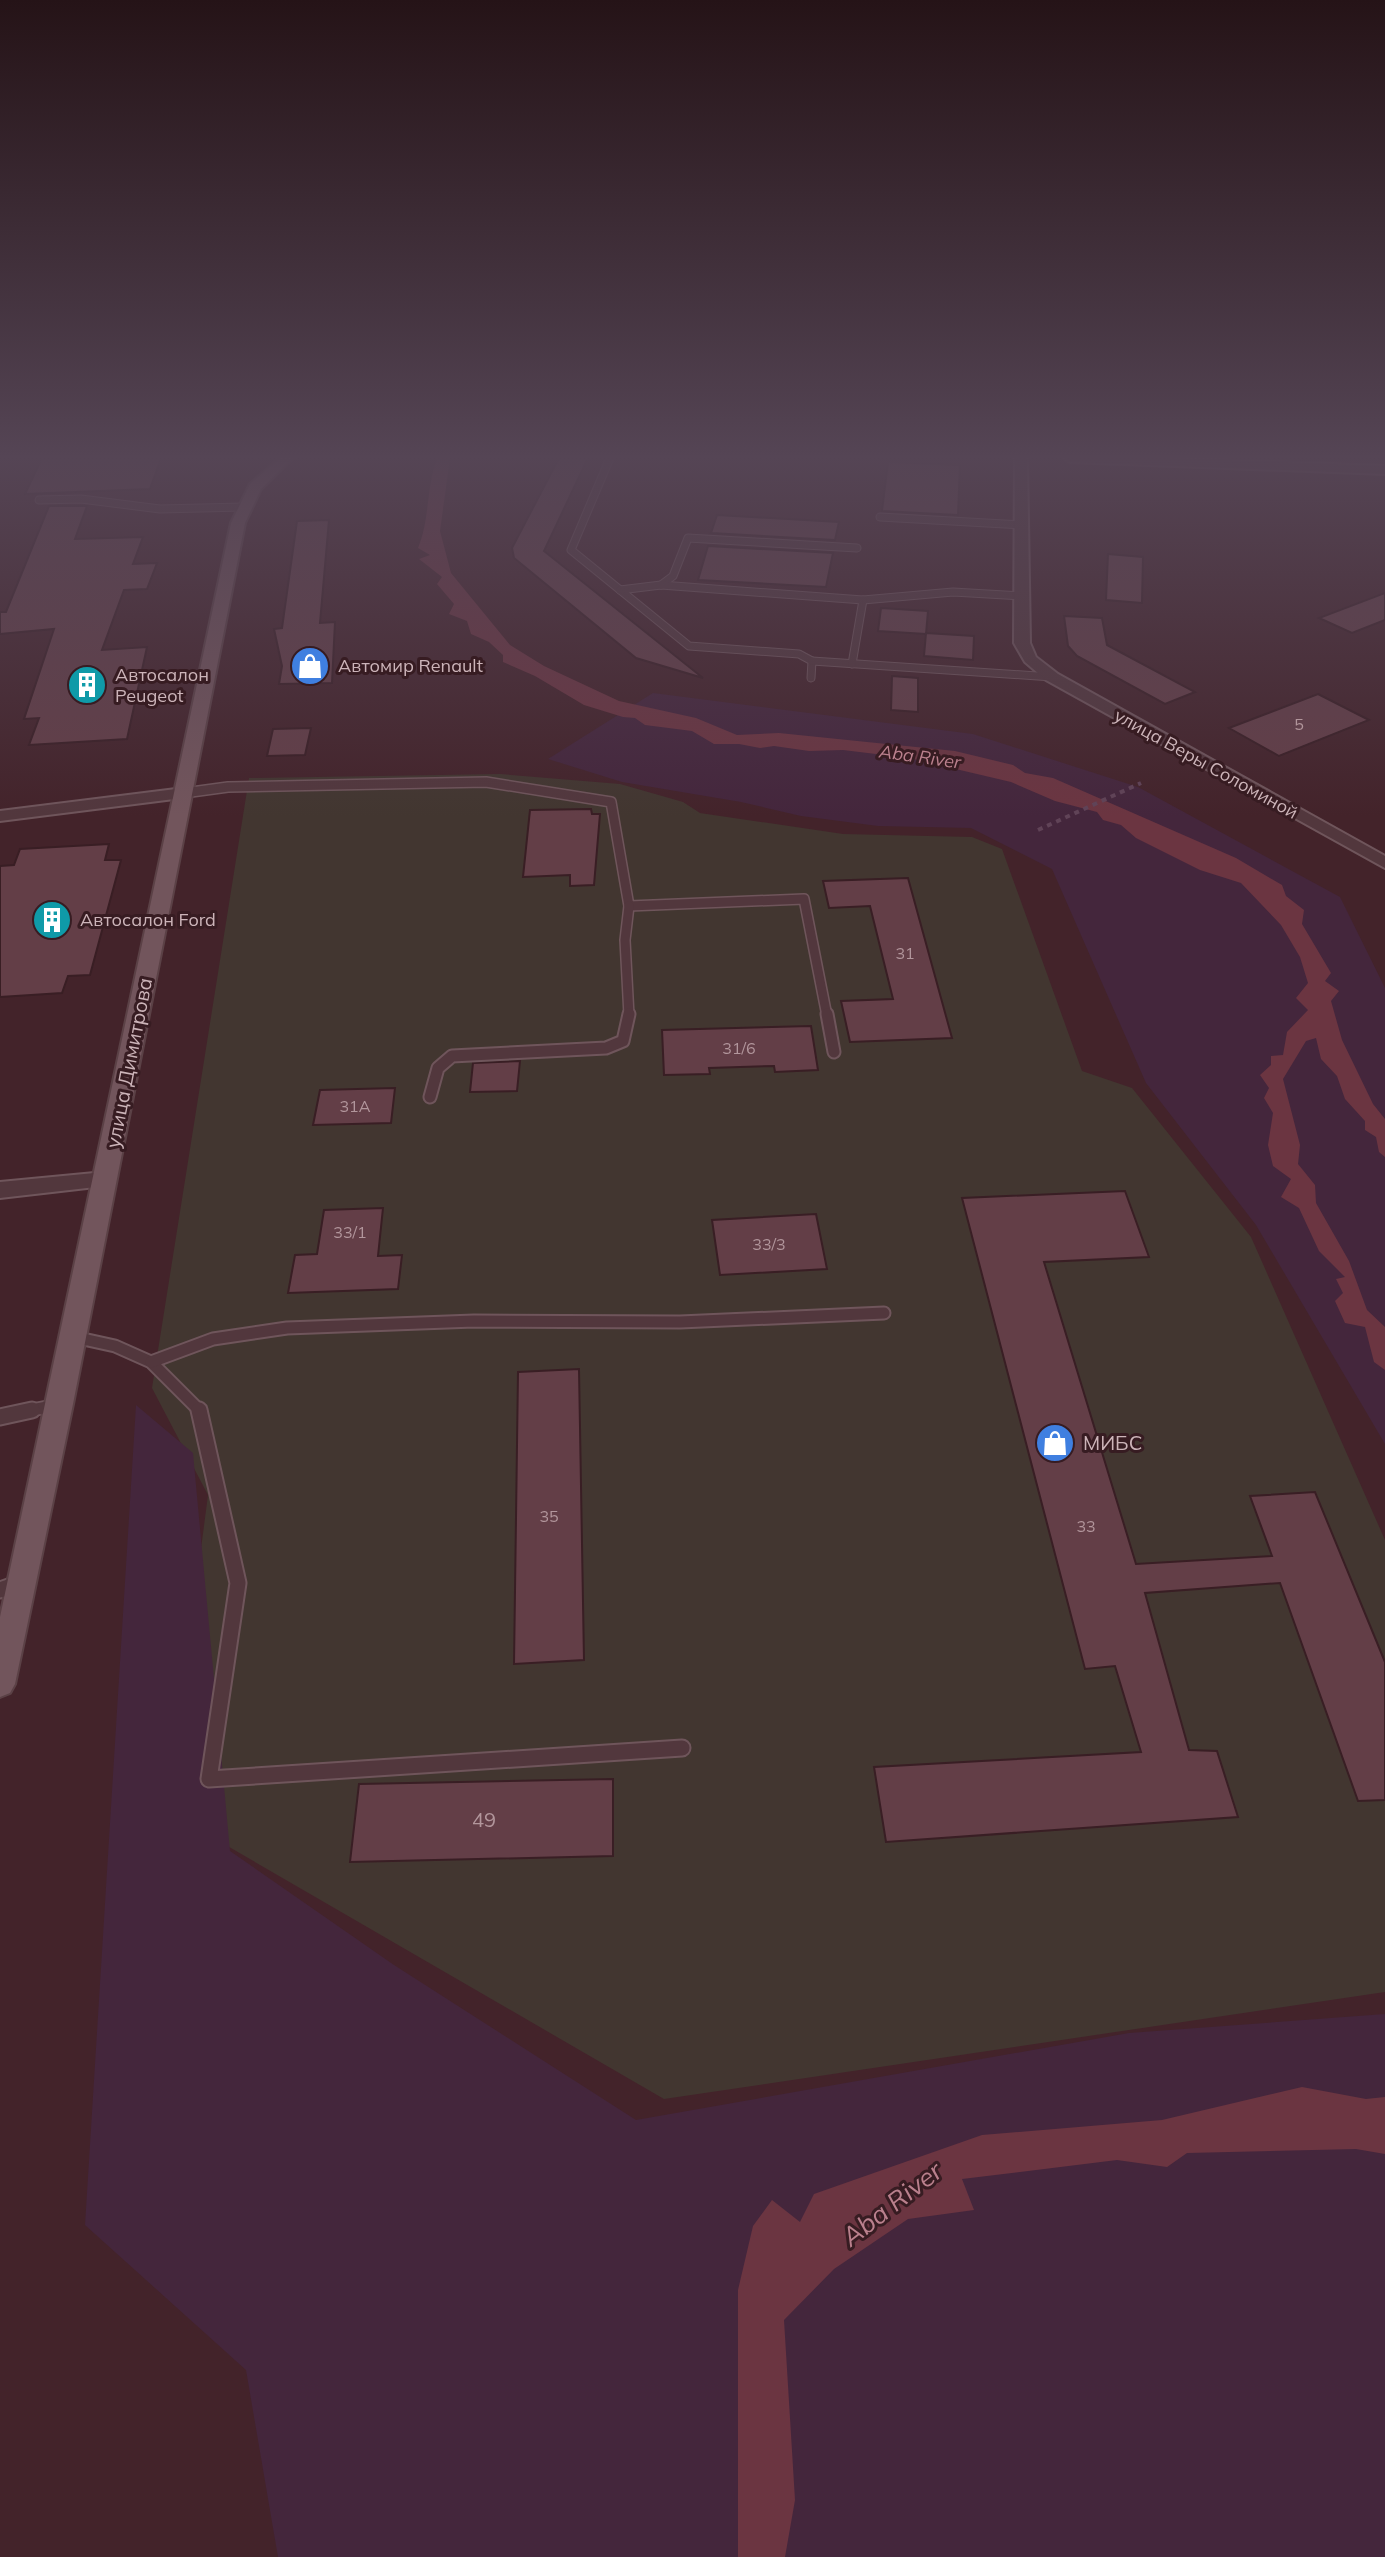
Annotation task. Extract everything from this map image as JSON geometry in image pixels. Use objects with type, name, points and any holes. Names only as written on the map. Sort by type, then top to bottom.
[{"type":"main road","name":"улица Димитрова","points":[[0,1684],[74,1337],[227,577]]},
{"type":"street","points":[[1021,577],[1021,596]]},
{"type":"street","name":"улица Веры Соломиной","points":[[1021,596],[1022,643],[1030,659],[1052,677],[1385,863]]},
{"type":"street","points":[[0,816],[184,793]]},
{"type":"street","points":[[0,1190],[105,1180]]},
{"type":"lane","points":[[604,577],[689,646],[799,654],[812,661],[1052,677]]},
{"type":"lane","points":[[661,585],[671,577]]},
{"type":"lane","points":[[620,590],[661,585],[863,600],[953,592],[1021,596]]},
{"type":"lane","points":[[852,664],[863,600]]},
{"type":"lane","points":[[811,678],[812,661]]},
{"type":"lane","points":[[184,793],[228,787],[486,782],[611,802],[629,906],[623,925],[629,1013],[628,1030],[623,1041],[606,1048],[452,1056],[438,1068],[430,1097]]},
{"type":"lane","points":[[629,906],[804,899],[834,1052]]},
{"type":"lane","points":[[151,1362],[213,1339],[287,1328],[474,1321],[680,1322],[884,1313]]},
{"type":"lane","points":[[74,1337],[115,1346],[151,1362],[202,1413],[238,1583],[209,1779],[682,1748]]},
{"type":"lane","points":[[0,1417],[60,1404]]},
{"type":"lane","points":[[0,1590],[23,1582]]},
{"type":"path","points":[[1038,830],[1141,783]]},
{"type":"shaded area","points":[[653,693],[973,734],[1138,787],[1340,897],[1385,988],[1385,1444],[1256,1225],[1146,1083],[1052,869],[971,828],[878,826],[801,816],[741,802],[622,782],[548,759]]},
{"type":"shaded area","points":[[500,774],[620,784],[683,802],[700,813],[843,834],[972,837],[1002,849],[1082,1071],[1132,1088],[1251,1237],[1385,1540],[1385,1992],[664,2099],[167,1811],[208,1495],[152,1388],[249,778]]},
{"type":"shaded area","points":[[136,1405],[193,1453],[230,1851],[394,1965],[636,2120],[1129,2033],[1385,2014],[1385,2557],[278,2557],[246,2370],[85,2225]]},
{"type":"water","name":"Aba River","points":[[442,577],[455,577],[510,645],[544,666],[619,701],[696,718],[737,735],[779,733],[955,751],[1013,765],[1025,773],[1053,778],[1236,858],[1282,885],[1286,896],[1304,910],[1302,924],[1331,973],[1325,981],[1339,991],[1331,1001],[1342,1040],[1373,1104],[1385,1119],[1385,1157],[1379,1152],[1376,1137],[1365,1130],[1365,1121],[1345,1099],[1337,1076],[1321,1059],[1316,1038],[1306,1041],[1283,1079],[1300,1145],[1298,1164],[1315,1185],[1316,1203],[1349,1261],[1367,1310],[1385,1327],[1385,1370],[1374,1362],[1365,1327],[1345,1323],[1335,1301],[1343,1293],[1336,1279],[1345,1277],[1319,1251],[1299,1208],[1281,1197],[1291,1179],[1273,1166],[1268,1145],[1273,1113],[1264,1098],[1269,1088],[1260,1075],[1271,1065],[1271,1056],[1283,1055],[1287,1032],[1308,1010],[1296,998],[1308,983],[1300,957],[1281,925],[1241,883],[1200,870],[1136,838],[1121,825],[1103,820],[1097,812],[1055,801],[1011,782],[909,758],[843,750],[809,751],[774,746],[760,748],[714,744],[692,731],[645,725],[635,718],[584,705],[535,676],[503,662],[503,655],[489,642],[471,634],[467,621],[449,614],[454,604],[437,584]]},
{"type":"water","name":"Aba River","points":[[1302,2087],[1366,2099],[1385,2097],[1385,2154],[1356,2149],[1187,2153],[1167,2167],[1117,2160],[962,2179],[974,2210],[908,2219],[834,2269],[784,2320],[795,2500],[785,2557],[738,2557],[738,2290],[753,2226],[772,2200],[800,2222],[814,2194],[982,2135],[1162,2120]]},
{"type":"building","points":[[20,577],[151,577],[147,589],[124,590],[102,650],[147,647],[127,739],[29,745],[39,718],[24,719],[54,629],[0,634],[0,612],[6,612]]},
{"type":"building","points":[[289,577],[324,577],[320,623],[335,622],[332,683],[279,684],[282,666],[274,629],[282,628]]},
{"type":"building","points":[[538,577],[577,577],[703,678],[636,658]]},
{"type":"building","points":[[699,577],[828,577],[826,587],[698,580]]},
{"type":"building","points":[[1107,577],[1143,577],[1142,603],[1106,600]]},
{"type":"building","points":[[1385,593],[1385,620],[1352,633],[1319,618]]},
{"type":"building","points":[[881,608],[928,611],[926,634],[878,631]]},
{"type":"building","points":[[1064,616],[1102,618],[1107,645],[1195,692],[1165,704],[1077,656],[1068,646]]},
{"type":"building","points":[[926,633],[974,636],[973,660],[924,656]]},
{"type":"building","points":[[892,676],[918,678],[918,712],[891,710]]},
{"type":"building","points":[[1318,694],[1369,720],[1279,756],[1229,728]]},
{"type":"building","points":[[311,728],[305,755],[267,756],[273,729]]},
{"type":"building","points":[[591,809],[592,814],[600,814],[594,885],[570,886],[570,875],[523,877],[530,810]]},
{"type":"building","name":"Автосалон Ford","points":[[109,844],[105,860],[121,860],[90,975],[68,976],[62,993],[0,997],[0,866],[14,865],[20,849]]},
{"type":"building","points":[[908,878],[952,1038],[850,1042],[841,1001],[893,999],[870,906],[829,908],[823,881]]},
{"type":"building","points":[[811,1026],[818,1070],[775,1072],[774,1066],[709,1068],[710,1074],[664,1075],[662,1030]]},
{"type":"building","points":[[520,1061],[517,1091],[470,1092],[473,1063]]},
{"type":"building","points":[[395,1088],[391,1123],[313,1125],[320,1090]]},
{"type":"building","points":[[1125,1191],[1149,1257],[1044,1262],[1136,1564],[1272,1556],[1250,1496],[1315,1492],[1385,1662],[1385,1800],[1358,1801],[1280,1583],[1145,1593],[1189,1750],[1217,1751],[1238,1817],[886,1842],[874,1767],[1141,1752],[1115,1666],[1085,1669],[962,1198]]},
{"type":"building","points":[[383,1208],[378,1256],[402,1255],[398,1289],[288,1293],[295,1255],[317,1254],[324,1210]]},
{"type":"building","points":[[816,1214],[827,1269],[720,1275],[712,1220]]},
{"type":"building","points":[[579,1369],[584,1660],[514,1664],[518,1372]]},
{"type":"building","points":[[613,1779],[613,1856],[350,1862],[359,1784]]},
{"type":"place","name":"Автомир Renault","points":[[310,666]]},
{"type":"place","name":"Автосалон Peugeot","points":[[87,685]]},
{"type":"place","name":"Автосалон Ford","points":[[52,920]]},
{"type":"place","name":"МИБС","points":[[1055,1443]]}]
